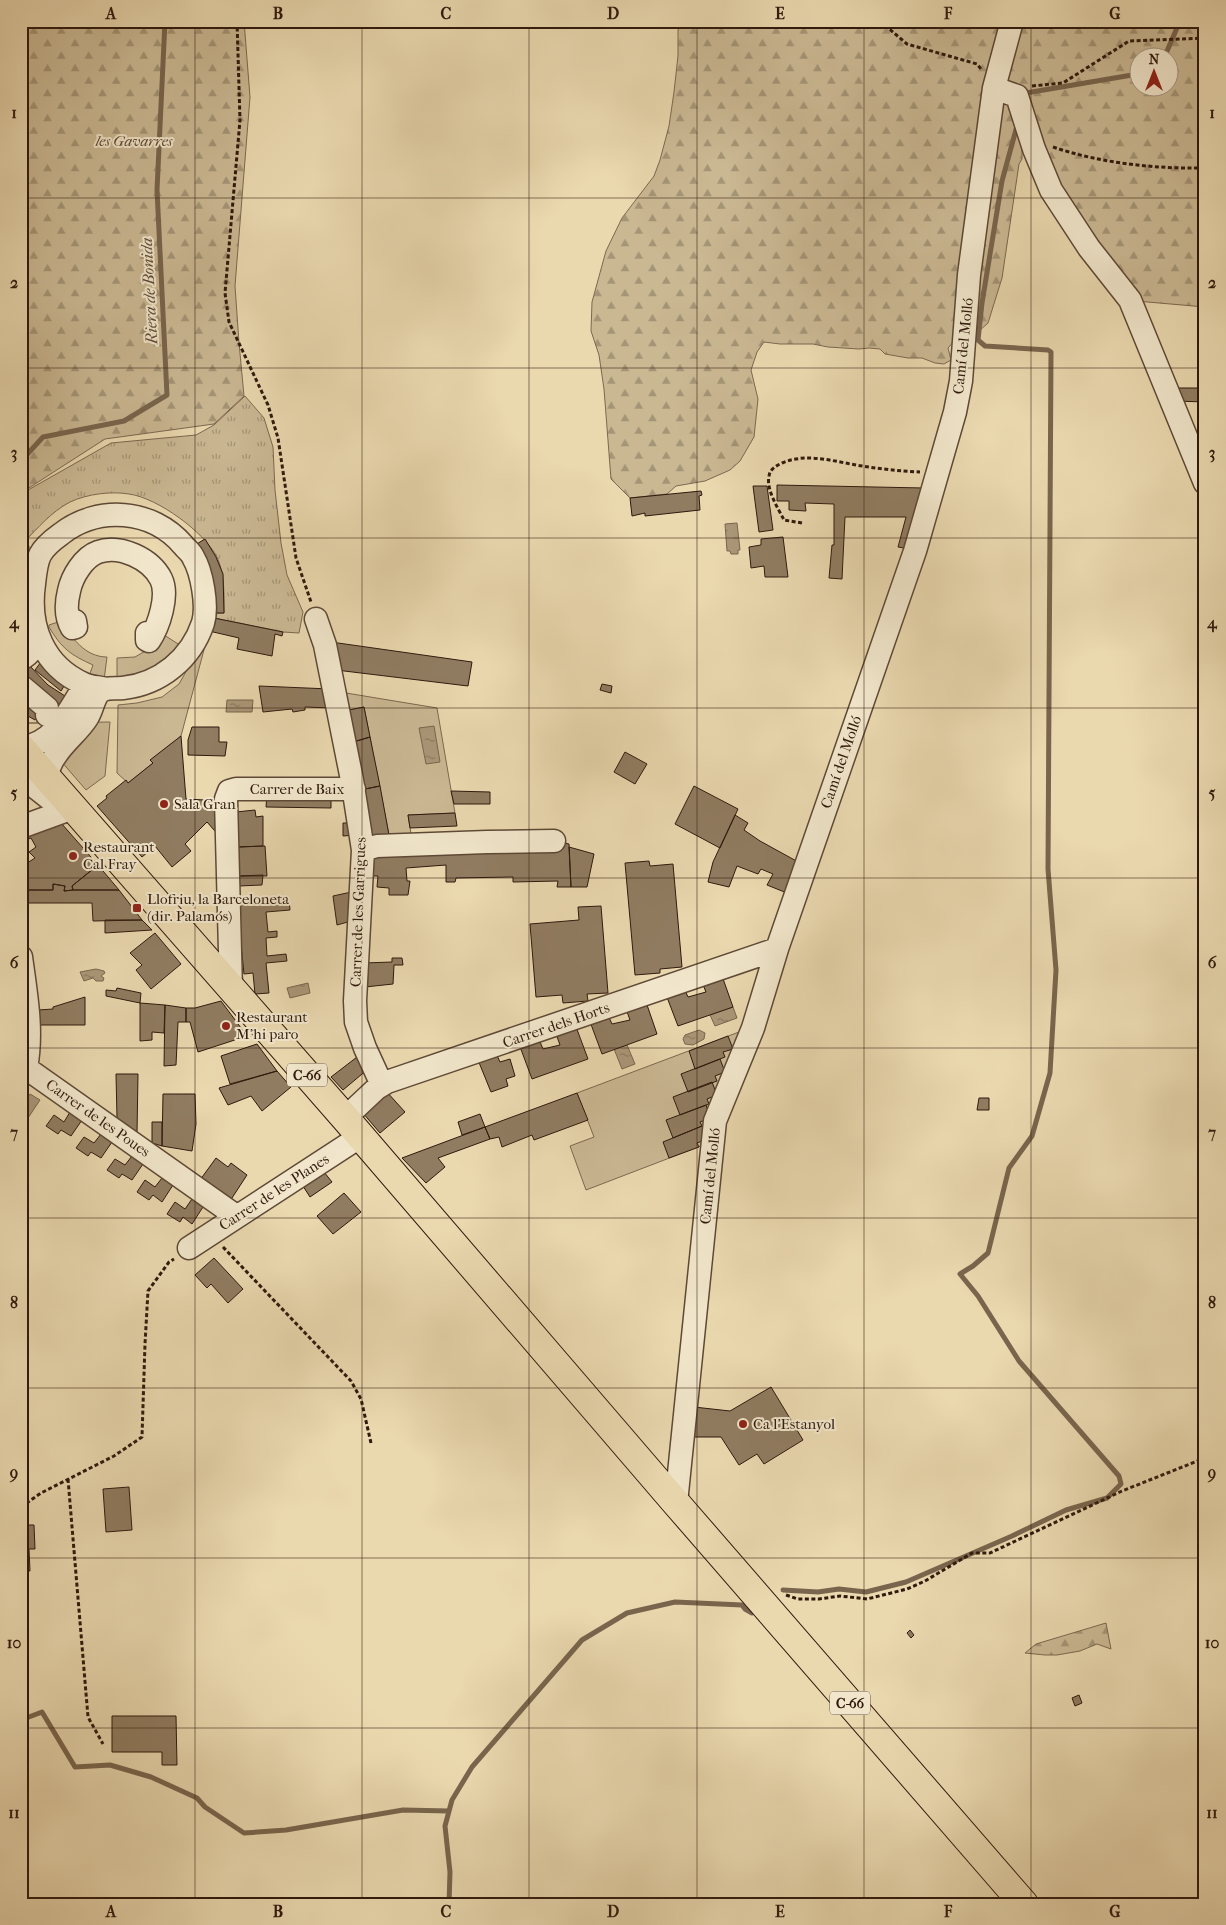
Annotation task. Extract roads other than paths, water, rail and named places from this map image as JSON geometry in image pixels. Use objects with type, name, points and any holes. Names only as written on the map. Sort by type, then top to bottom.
[{"type":"main road","name":"C-66","points":[[21,747],[34,775],[67,807],[353,1127],[1024,1904]]},
{"type":"street","name":"Camí del Molló","points":[[676,1503],[715,1121],[753,1028],[777,949],[915,551],[938,473],[961,381],[969,275],[994,88],[1012,21]]},
{"type":"street","points":[[994,88],[1017,96],[1034,149],[1051,190],[1090,248],[1130,300],[1205,484]]},
{"type":"street","points":[[119,514],[144,519],[174,534],[193,556],[199,571],[204,597],[203,621],[186,655],[167,673],[145,683],[124,688],[95,687],[67,675],[48,656],[37,636],[31,601],[40,554],[52,541],[74,524],[96,516],[119,514]]},
{"type":"street","points":[[75,621],[76,627],[72,628],[68,622],[67,608],[70,585],[83,563],[98,552],[114,551],[133,554],[151,564],[162,580],[163,606],[156,630],[150,641],[147,640],[147,633]]},
{"type":"street","name":"Carrer de les Garrigues","points":[[316,619],[325,645],[354,789],[363,850],[355,1001],[356,1022],[365,1048],[382,1085]]},
{"type":"street","points":[[21,659],[28,656],[34,648],[37,636]]},
{"type":"street","points":[[21,686],[47,708],[47,715]]},
{"type":"street","points":[[21,747],[36,744],[53,732],[71,708],[95,687]]},
{"type":"street","points":[[34,775],[80,729],[90,713],[98,694],[95,687]]},
{"type":"street","name":"Carrer de Baix","points":[[231,990],[226,799],[229,792],[236,789],[354,789]]},
{"type":"street","points":[[21,820],[67,807]]},
{"type":"street","points":[[21,827],[64,811],[67,807]]},
{"type":"street","points":[[363,850],[377,846],[554,841]]},
{"type":"street","name":"Carrer dels Horts","points":[[353,1127],[377,1088],[382,1085],[777,949]]},
{"type":"street","name":"Carrer de les Poues","points":[[21,957],[29,1052],[26,1068],[236,1216]]},
{"type":"street","name":"Carrer de les Planes","points":[[189,1248],[236,1216],[353,1127]]},
{"type":"water","points":[[737,523],[740,550],[738,550],[738,554],[731,554],[730,551],[727,551],[725,524]]},
{"type":"water","points":[[227,700],[253,700],[252,712],[226,712]]},
{"type":"water","points":[[434,726],[440,762],[426,764],[419,728]]},
{"type":"water","points":[[96,969],[104,971],[105,973],[101,976],[104,978],[103,981],[96,981],[93,978],[84,981],[80,972]]},
{"type":"water","points":[[308,983],[310,993],[290,998],[287,988]]},
{"type":"water","points":[[733,1007],[737,1018],[715,1026],[710,1015]]},
{"type":"water","points":[[699,1030],[705,1033],[704,1039],[693,1045],[685,1044],[683,1039],[685,1035]]},
{"type":"water","points":[[627,1045],[635,1064],[622,1069],[614,1049]]},
{"type":"water","points":[[30,1094],[40,1100],[26,1121],[21,1118],[21,1106]]},
{"type":"waterway","name":"Riera de Bonida","points":[[21,461],[43,437],[124,421],[167,395],[157,190],[165,21]]},
{"type":"waterway","points":[[1168,48],[1180,21]]},
{"type":"waterway","points":[[1026,93],[1128,76]]},
{"type":"waterway","points":[[783,1590],[818,1592],[839,1589],[866,1592],[906,1582],[1012,1536],[1066,1510],[1107,1498],[1121,1484],[1119,1476],[1019,1361],[978,1296],[960,1274],[988,1253],[1009,1168],[1032,1136],[1050,1073],[1056,970],[1048,869],[1051,352],[1048,350],[985,346],[978,340],[982,303],[1002,181],[1017,126]]},
{"type":"waterway","points":[[449,1904],[450,1872],[445,1826],[452,1800],[472,1767],[582,1640],[627,1613],[675,1602],[742,1605],[752,1613]]},
{"type":"waterway","points":[[21,1720],[42,1712],[75,1767],[110,1765],[151,1777],[197,1798],[205,1807],[244,1833],[286,1830],[403,1810],[449,1811]]},
{"type":"place","name":"Sala Gran","points":[[164,804]]},
{"type":"place","name":"Restaurant Cal Fray","points":[[73,856]]},
{"type":"place","name":"Llofriu, la Barceloneta (dir. Palamós)","points":[[137,908]]},
{"type":"place","name":"Restaurant M'hi paro","points":[[226,1026]]},
{"type":"place","name":"Ca l'Estanyol","points":[[743,1424]]},
{"type":"park label","name":"les Gavarres","points":[[134,141]]}]
